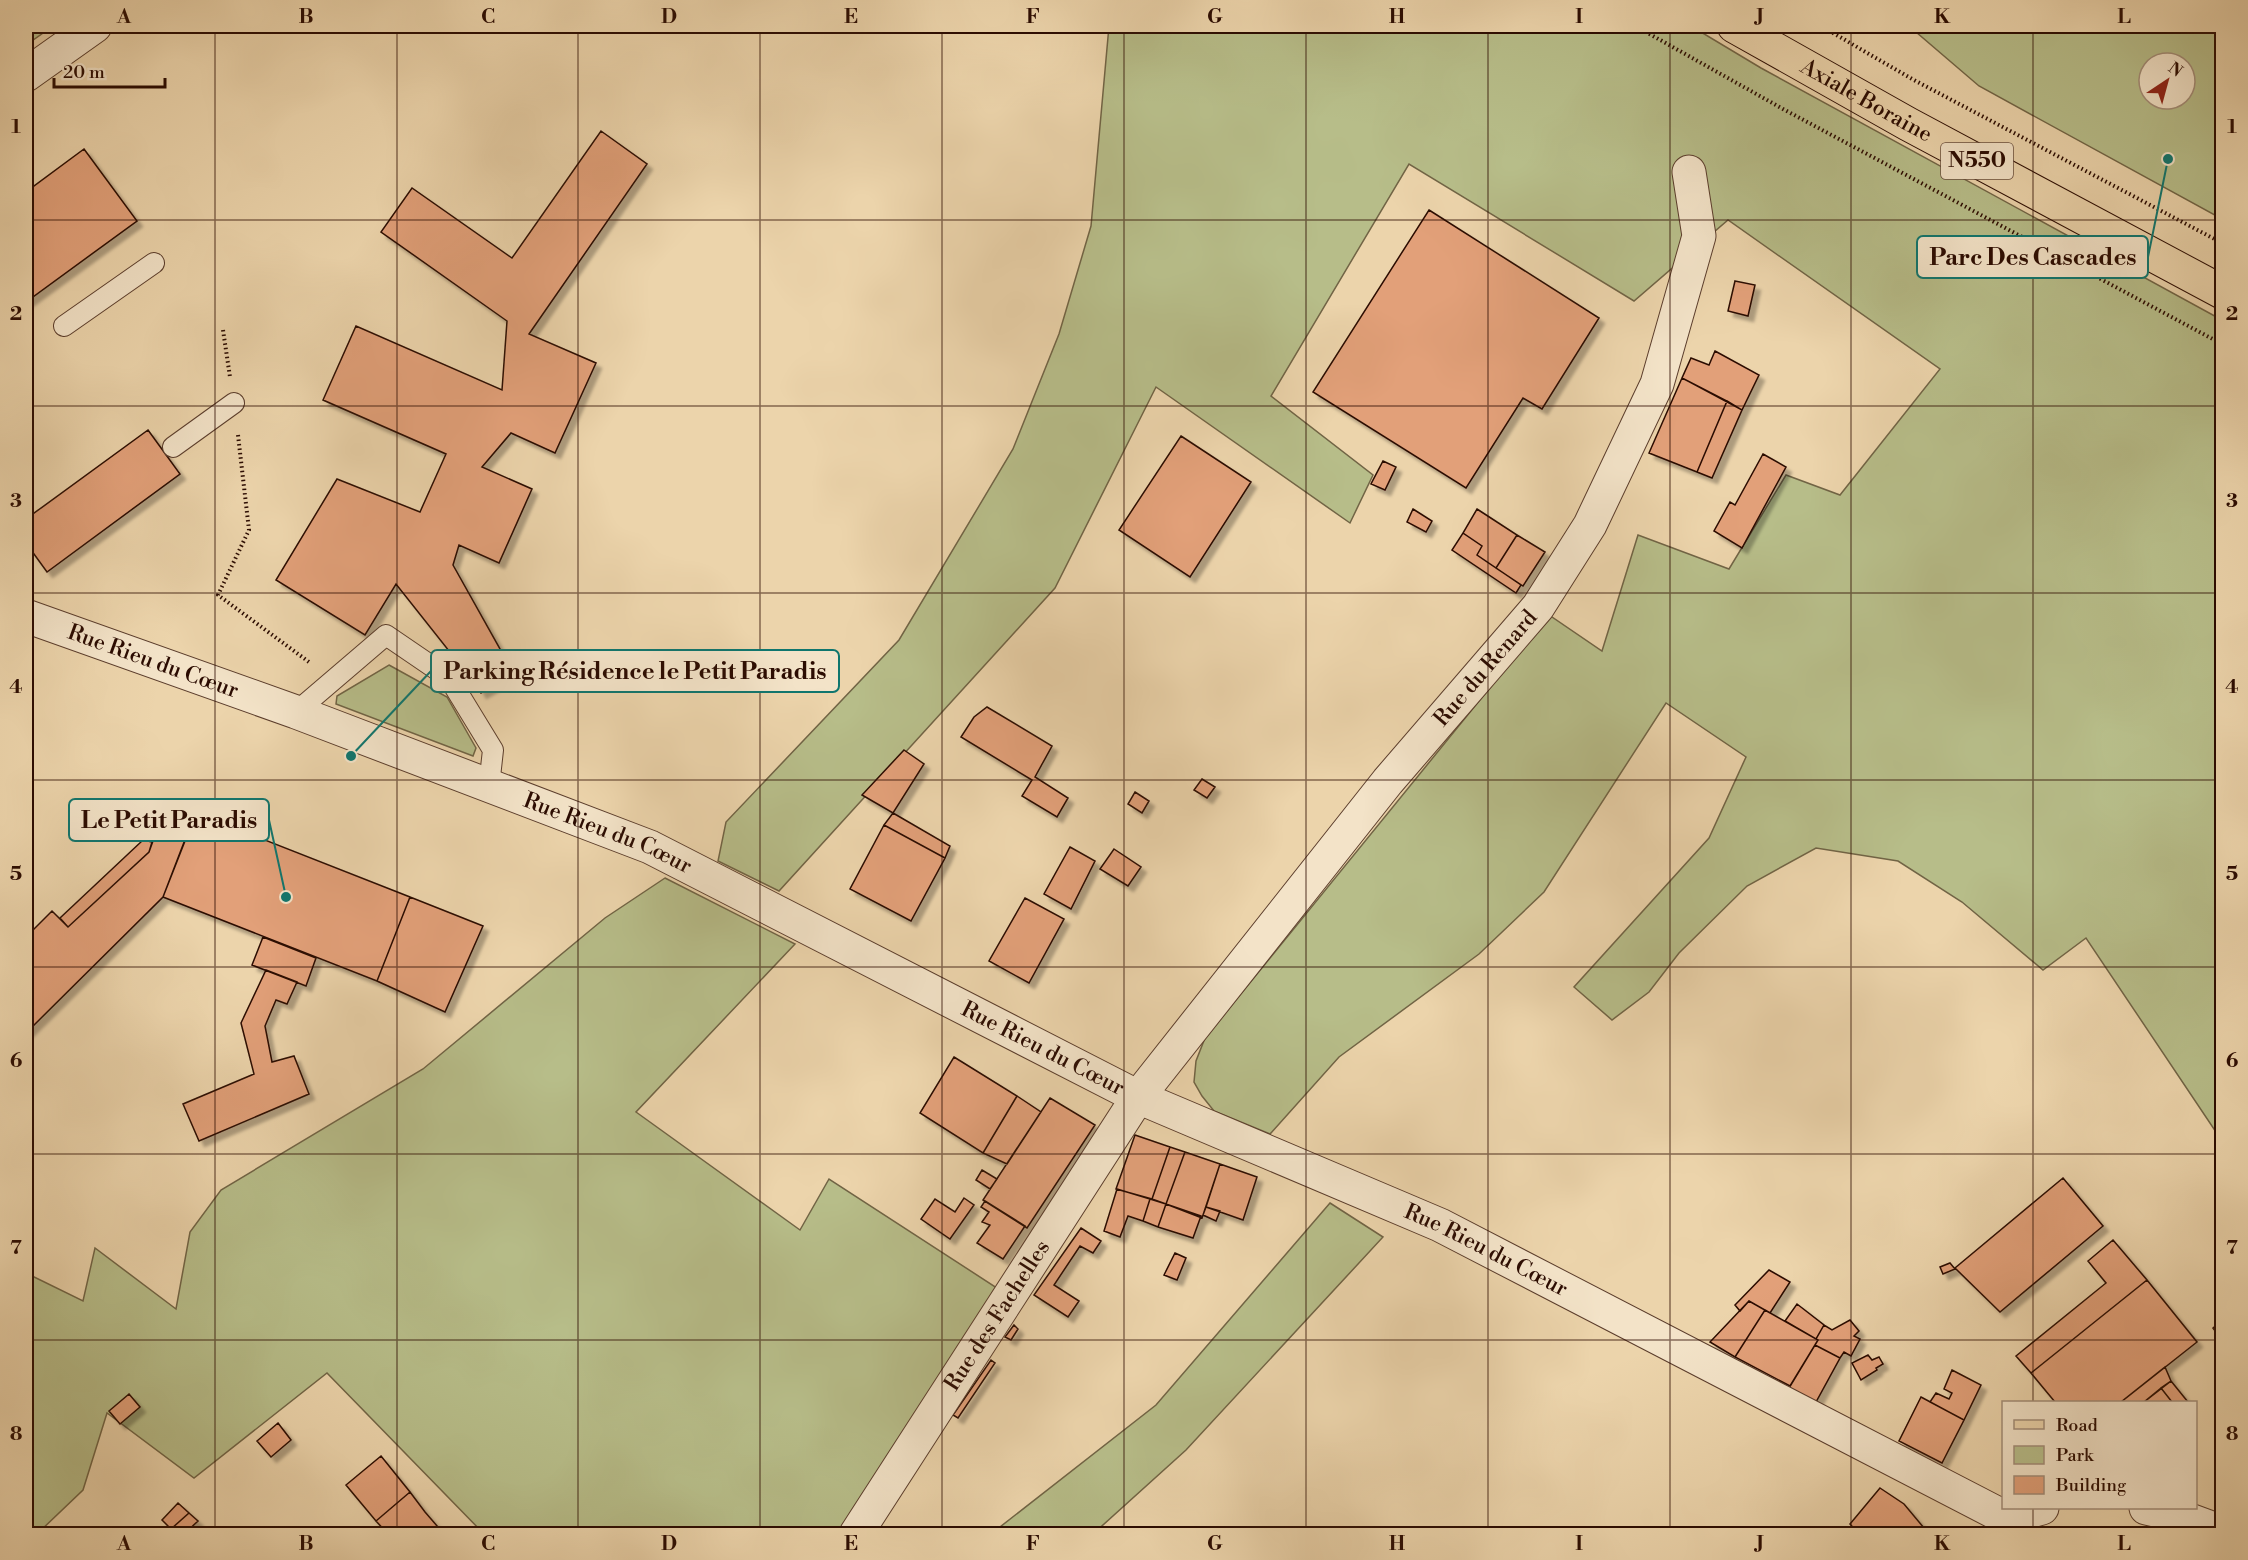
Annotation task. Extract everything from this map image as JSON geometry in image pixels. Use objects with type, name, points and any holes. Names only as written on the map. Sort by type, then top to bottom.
[{"type":"main road","name":"Axiale Boraine","points":[[1734,26],[1908,124],[2223,292]]},
{"type":"street","points":[[26,75],[95,26]]},
{"type":"street","name":"Rue du Renard","points":[[1138,1097],[1388,781],[1538,608],[1590,525],[1657,384],[1696,248],[1699,236],[1689,172]]},
{"type":"street","name":"Rue Rieu du Cœur","points":[[26,616],[296,712],[650,847],[1138,1097],[1440,1226],[2010,1526],[2040,1509]]},
{"type":"street","name":"Rue des Fachelles","points":[[856,1534],[1138,1097]]},
{"type":"street","points":[[2150,1509],[2176,1515],[2223,1532]]},
{"type":"lane","points":[[64,326],[154,263]]},
{"type":"lane","points":[[172,447],[234,403]]},
{"type":"lane","points":[[296,712],[386,635],[448,678],[493,750],[489,786]]},
{"type":"path","points":[[1628,26],[1646,32],[1783,110],[2223,344]]},
{"type":"path","points":[[1821,26],[1912,79],[2223,243]]},
{"type":"path","points":[[223,330],[249,530],[218,596],[334,680]]},
{"type":"green space","points":[[26,26],[53,26],[26,45]]},
{"type":"green space","points":[[1109,26],[1691,26],[1761,68],[2222,320],[2222,1141],[2086,938],[2043,970],[1962,902],[1898,861],[1816,848],[1747,886],[1679,953],[1649,992],[1612,1020],[1574,987],[1709,838],[1746,757],[1666,703],[1544,892],[1479,954],[1339,1057],[1270,1134],[1214,1111],[1194,1082],[1196,1061],[1205,1038],[1549,615],[1602,651],[1638,535],[1729,569],[1786,475],[1840,495],[1940,369],[1728,220],[1634,301],[1409,164],[1271,396],[1373,475],[1350,523],[1156,387],[1055,588],[779,891],[718,861],[726,822],[899,640],[1013,449],[1059,334],[1091,226]]},
{"type":"green space","points":[[1909,26],[2222,26],[2222,219],[1979,86]]},
{"type":"green space","points":[[389,665],[447,697],[476,748],[473,756],[336,704],[337,696]]},
{"type":"green space","points":[[665,878],[795,944],[636,1112],[800,1230],[829,1179],[1000,1290],[874,1534],[484,1534],[327,1373],[194,1478],[107,1413],[83,1490],[37,1534],[26,1534],[26,1273],[83,1301],[95,1248],[176,1309],[190,1232],[221,1190],[423,1069],[605,918]]},
{"type":"green space","points":[[1330,1203],[1383,1237],[1186,1450],[1093,1534],[991,1534],[1156,1405]]},
{"type":"building","points":[[601,131],[647,164],[529,334],[596,363],[555,453],[511,433],[482,467],[532,489],[499,563],[459,545],[453,565],[514,674],[481,693],[458,652],[453,656],[396,584],[365,635],[276,580],[337,479],[420,512],[446,454],[323,400],[356,326],[502,390],[507,321],[381,232],[412,188],[512,258]]},
{"type":"building","points":[[84,149],[137,221],[26,302],[26,192]]},
{"type":"building","points":[[1429,210],[1599,318],[1542,409],[1523,398],[1466,488],[1313,392]]},
{"type":"building","points":[[1735,281],[1755,285],[1748,316],[1728,311]]},
{"type":"building","points":[[1715,351],[1759,375],[1742,410],[1682,378],[1691,358],[1709,365]]},
{"type":"building","points":[[1682,378],[1727,401],[1697,472],[1649,453]]},
{"type":"building","points":[[1727,401],[1742,410],[1712,478],[1697,472]]},
{"type":"building","points":[[148,430],[180,474],[47,572],[26,543],[26,519]]},
{"type":"building","points":[[1181,436],[1251,482],[1190,577],[1119,530]]},
{"type":"building","points":[[1763,454],[1786,467],[1742,548],[1714,531],[1730,502],[1735,505]]},
{"type":"building","points":[[1383,461],[1396,467],[1385,490],[1371,484]]},
{"type":"building","points":[[1413,509],[1432,521],[1426,532],[1407,522]]},
{"type":"building","points":[[1477,509],[1517,535],[1496,568],[1477,555],[1482,546],[1463,533]]},
{"type":"building","points":[[1463,533],[1482,546],[1477,555],[1521,585],[1516,593],[1452,550]]},
{"type":"building","points":[[1517,535],[1545,552],[1523,586],[1496,568]]},
{"type":"building","points":[[987,707],[1052,746],[1035,777],[1068,798],[1057,817],[1022,796],[1032,780],[961,737],[974,717]]},
{"type":"building","points":[[904,750],[924,764],[893,813],[862,795]]},
{"type":"building","points":[[1202,779],[1215,787],[1207,798],[1194,790]]},
{"type":"building","points":[[1135,792],[1149,801],[1142,813],[1128,804]]},
{"type":"building","points":[[163,813],[191,824],[163,897],[26,1033],[26,937],[52,911],[68,927],[149,852]]},
{"type":"building","points":[[196,813],[410,897],[377,981],[163,897]]},
{"type":"building","points":[[893,813],[950,846],[945,858],[884,825]]},
{"type":"building","points":[[884,825],[945,858],[911,921],[850,889]]},
{"type":"building","points":[[143,840],[152,842],[149,852],[68,927],[60,918]]},
{"type":"building","points":[[1070,847],[1095,861],[1071,909],[1044,894]]},
{"type":"building","points":[[1114,849],[1141,867],[1128,886],[1100,869]]},
{"type":"building","points":[[410,897],[483,926],[445,1012],[377,981]]},
{"type":"building","points":[[1025,898],[1064,919],[1029,983],[989,961]]},
{"type":"building","points":[[263,937],[316,958],[306,986],[252,965]]},
{"type":"building","points":[[266,970],[297,982],[287,1004],[276,1000],[265,1026],[272,1062],[294,1056],[309,1094],[199,1141],[183,1104],[254,1074],[241,1023]]},
{"type":"building","points":[[954,1057],[1017,1096],[983,1153],[920,1113]]},
{"type":"building","points":[[1017,1096],[1041,1112],[1007,1164],[983,1153]]},
{"type":"building","points":[[1050,1098],[1095,1125],[1027,1228],[983,1200]]},
{"type":"building","points":[[1135,1135],[1170,1147],[1152,1199],[1116,1189]]},
{"type":"building","points":[[1170,1147],[1185,1152],[1166,1204],[1152,1199]]},
{"type":"building","points":[[1185,1152],[1220,1164],[1202,1218],[1166,1204]]},
{"type":"building","points":[[1220,1164],[1257,1177],[1243,1220],[1206,1207]]},
{"type":"building","points":[[982,1170],[997,1179],[990,1189],[976,1180]]},
{"type":"building","points":[[2063,1178],[2103,1226],[2000,1312],[1955,1268]]},
{"type":"building","points":[[1117,1189],[1150,1199],[1143,1221],[1128,1216],[1120,1237],[1104,1231]]},
{"type":"building","points":[[964,1198],[974,1205],[950,1239],[921,1219],[935,1199],[955,1212]]},
{"type":"building","points":[[1150,1199],[1166,1204],[1158,1227],[1143,1221]]},
{"type":"building","points":[[985,1201],[1025,1226],[1003,1259],[977,1243],[990,1225],[982,1222],[989,1212],[981,1207]]},
{"type":"building","points":[[1166,1204],[1201,1216],[1193,1238],[1158,1227]]},
{"type":"building","points":[[1206,1207],[1220,1211],[1216,1221],[1203,1215]]},
{"type":"building","points":[[1081,1228],[1101,1241],[1093,1253],[1080,1246],[1054,1285],[1079,1301],[1068,1317],[1034,1295]]},
{"type":"building","points":[[2113,1240],[2147,1280],[2031,1373],[2016,1356],[2106,1283],[2088,1261]]},
{"type":"building","points":[[1175,1253],[1186,1258],[1177,1280],[1164,1275]]},
{"type":"building","points":[[1950,1263],[1955,1269],[1943,1274],[1940,1267]]},
{"type":"building","points":[[1769,1270],[1790,1282],[1770,1313],[1749,1301],[1740,1311],[1735,1305]]},
{"type":"building","points":[[2147,1280],[2197,1342],[2122,1401],[2054,1401],[2031,1373]]},
{"type":"building","points":[[1749,1301],[1765,1310],[1735,1357],[1710,1342]]},
{"type":"building","points":[[1797,1304],[1824,1325],[1816,1339],[1785,1321]]},
{"type":"building","points":[[1765,1310],[1818,1340],[1790,1386],[1735,1357]]},
{"type":"building","points":[[1850,1320],[1859,1331],[1854,1336],[1860,1339],[1851,1356],[1844,1352],[1840,1358],[1815,1345],[1824,1325],[1832,1330]]},
{"type":"building","points":[[2222,1320],[2222,1340],[2213,1328]]},
{"type":"building","points":[[1014,1325],[1018,1329],[1011,1340],[1005,1337]]},
{"type":"building","points":[[1815,1345],[1840,1358],[1816,1402],[1789,1388]]},
{"type":"building","points":[[1868,1355],[1872,1360],[1879,1357],[1883,1364],[1861,1380],[1852,1363]]},
{"type":"building","points":[[991,1360],[995,1363],[958,1418],[953,1415]]},
{"type":"building","points":[[2165,1367],[2171,1381],[2145,1401],[2122,1401]]},
{"type":"building","points":[[1952,1370],[1981,1385],[1964,1420],[1930,1402],[1936,1393],[1949,1399],[1952,1393],[1944,1389]]},
{"type":"building","points":[[2171,1381],[2187,1401],[2171,1401],[2161,1388]]},
{"type":"building","points":[[2161,1388],[2171,1401],[2145,1401]]},
{"type":"building","points":[[129,1394],[140,1407],[120,1424],[109,1411]]},
{"type":"building","points":[[1921,1397],[1964,1420],[1942,1463],[1899,1441]]},
{"type":"building","points":[[278,1423],[291,1440],[271,1457],[257,1441]]},
{"type":"building","points":[[381,1456],[410,1492],[376,1521],[346,1485]]},
{"type":"building","points":[[1880,1488],[1904,1504],[1929,1534],[1859,1534],[1850,1524]]},
{"type":"building","points":[[410,1492],[444,1534],[388,1534],[376,1521]]},
{"type":"building","points":[[178,1503],[189,1513],[171,1529],[162,1520]]},
{"type":"building","points":[[189,1513],[198,1521],[184,1534],[176,1534],[171,1529]]},
{"type":"building","points":[[2130,1529],[2137,1530],[2151,1534],[2129,1534]]},
{"type":"place","name":"Parc Des Cascades","points":[[2168,159]]},
{"type":"place","name":"Parking Résidence le Petit Paradis","points":[[351,756]]},
{"type":"place","name":"Le Petit Paradis","points":[[286,897]]}]
